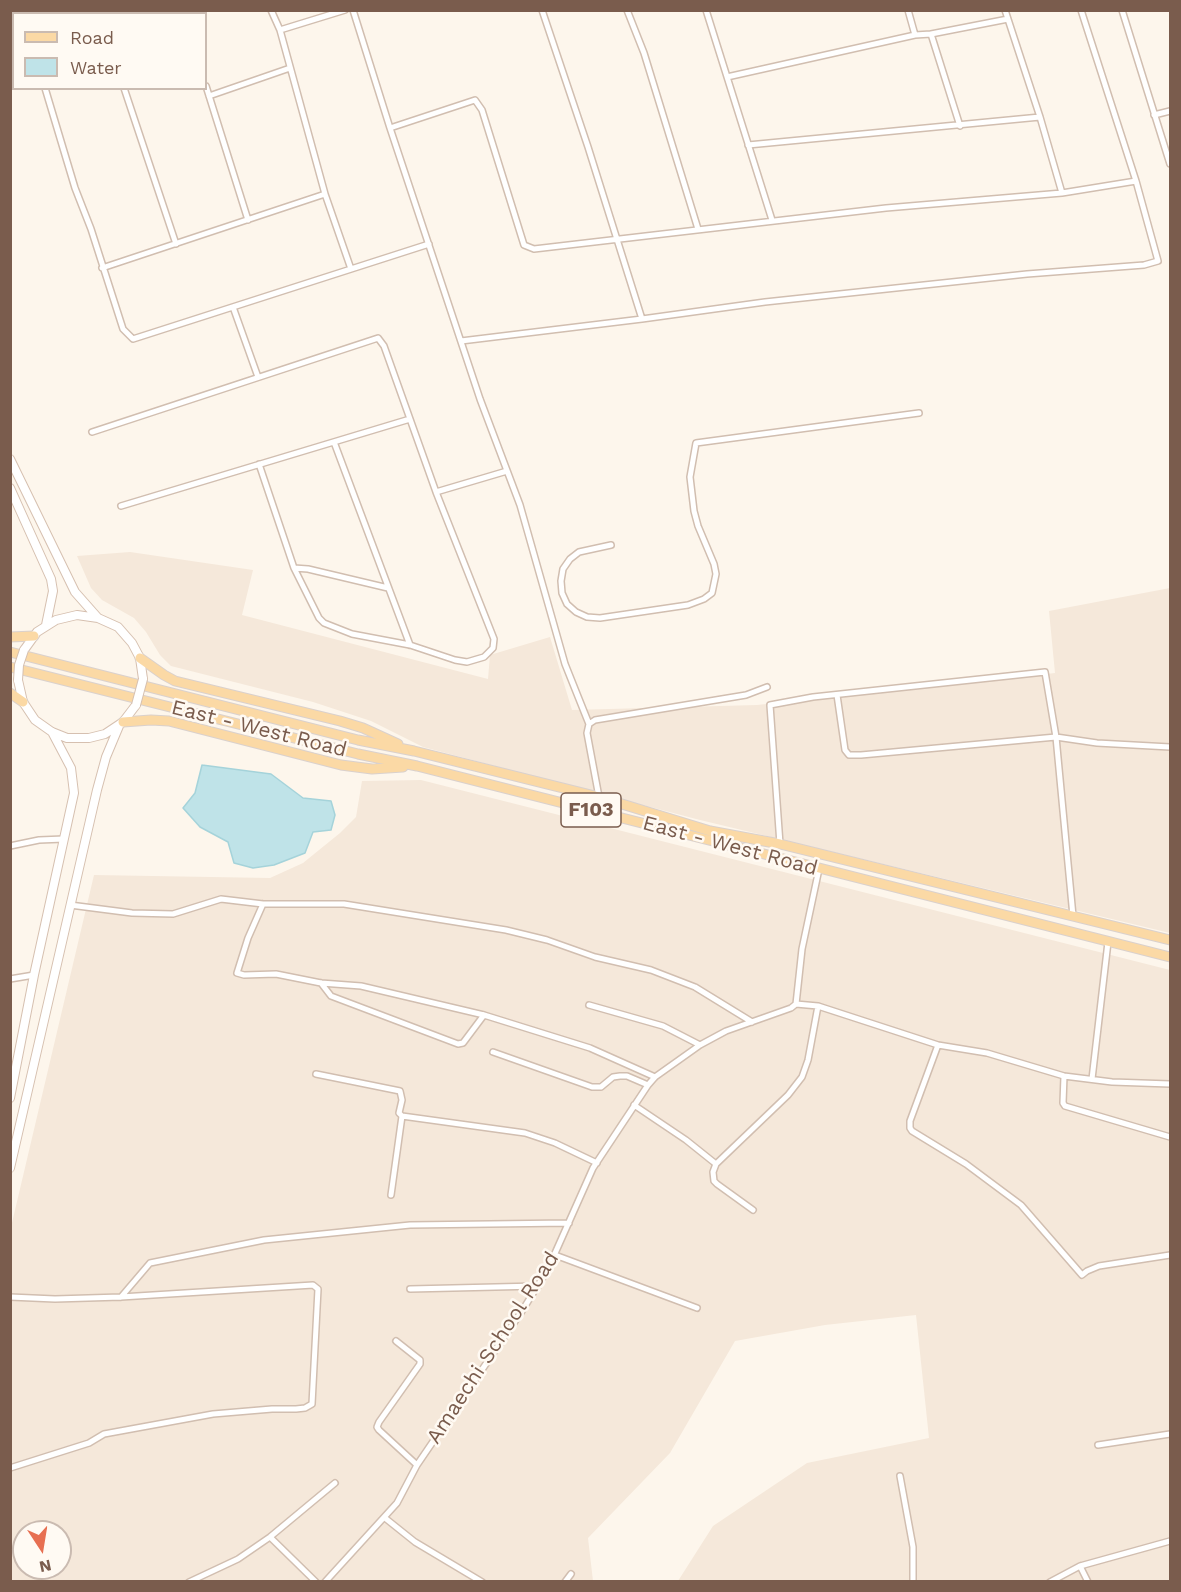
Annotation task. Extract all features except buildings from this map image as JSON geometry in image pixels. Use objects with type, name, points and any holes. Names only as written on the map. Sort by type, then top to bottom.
[{"type":"main road","points":[[10,459],[75,592],[98,618]]},
{"type":"main road","points":[[10,488],[51,579],[53,591],[46,625]]},
{"type":"main road","points":[[10,1168],[106,756],[121,724],[136,705],[143,679],[140,658],[126,634],[113,624],[98,618],[71,615],[46,625],[34,636],[24,650],[19,664],[18,680],[23,702],[34,720],[52,732],[73,739],[89,738],[105,734],[121,724],[151,720],[169,722],[358,768],[417,766]]},
{"type":"main road","points":[[10,637],[34,636]]},
{"type":"main road","name":"East - West Road","points":[[10,652],[358,740],[414,751],[599,797],[710,831],[780,844],[1170,940]]},
{"type":"main road","points":[[140,658],[175,681],[340,721],[363,728],[414,751]]},
{"type":"main road","name":"East - West Road","points":[[10,667],[358,754],[417,766],[1170,957]]},
{"type":"main road","points":[[10,693],[23,702]]},
{"type":"main road","points":[[10,1098],[74,793],[73,778],[66,758],[52,732]]},
{"type":"street","points":[[271,10],[280,30],[325,194],[351,269]]},
{"type":"street","points":[[280,30],[345,10]]},
{"type":"street","points":[[353,10],[461,341],[520,505],[565,664],[588,724],[587,733],[599,797]]},
{"type":"street","points":[[542,10],[642,319]]},
{"type":"street","points":[[627,10],[644,53],[698,229]]},
{"type":"street","points":[[706,10],[772,220]]},
{"type":"street","points":[[908,10],[915,34]]},
{"type":"street","points":[[1005,10],[1062,192]]},
{"type":"street","points":[[461,341],[765,302],[1027,274],[1144,265],[1158,261],[1136,181],[1081,10]]},
{"type":"street","points":[[1122,10],[1170,164]]},
{"type":"street","points":[[727,77],[915,34],[931,34],[1008,19]]},
{"type":"street","points":[[931,34],[960,126]]},
{"type":"street","points":[[209,96],[290,68]]},
{"type":"street","points":[[207,89],[248,220]]},
{"type":"street","points":[[46,90],[75,188],[91,229],[123,329],[133,339],[429,244]]},
{"type":"street","points":[[125,90],[176,244]]},
{"type":"street","points":[[390,128],[475,100],[482,110],[524,245],[534,249],[886,207],[1062,192],[1136,181]]},
{"type":"street","points":[[1154,115],[1170,111]]},
{"type":"street","points":[[748,145],[1040,117]]},
{"type":"street","points":[[102,268],[325,194]]},
{"type":"street","points":[[233,308],[258,377]]},
{"type":"street","points":[[92,432],[378,338],[384,346],[436,492],[494,639],[493,648],[484,657],[467,662],[410,645],[352,634],[324,623],[319,618],[294,568],[259,464]]},
{"type":"street","points":[[611,545],[579,552],[563,569],[562,593],[567,604],[576,612],[588,617],[600,618],[698,602],[712,592],[716,574],[694,511],[690,477],[696,443],[919,413]]},
{"type":"street","points":[[121,506],[410,419]]},
{"type":"street","points":[[334,442],[410,645]]},
{"type":"street","points":[[436,492],[507,471]]},
{"type":"street","points":[[294,568],[308,569],[388,588]]},
{"type":"street","points":[[780,844],[770,705],[837,695],[1045,672],[1056,737],[1073,916]]},
{"type":"street","points":[[588,724],[595,720],[746,695],[767,687]]},
{"type":"street","points":[[837,695],[845,750],[849,755],[1056,737],[1097,743],[1170,747]]},
{"type":"street","points":[[10,846],[39,840],[64,839]]},
{"type":"street","points":[[819,869],[802,949],[796,1004],[818,1006],[939,1046],[987,1053],[1064,1076],[1112,1082],[1170,1084]]},
{"type":"street","points":[[70,905],[132,913],[173,914],[221,899],[263,904],[344,904],[526,935],[595,957],[651,970],[695,987],[752,1022]]},
{"type":"street","points":[[263,904],[248,938],[237,973],[244,975],[276,974],[321,983],[361,986],[484,1016],[590,1048],[655,1077]]},
{"type":"street","points":[[1092,1079],[1108,942]]},
{"type":"street","points":[[10,979],[34,975]]},
{"type":"street","points":[[321,983],[331,996],[454,1043],[463,1043],[484,1016]]},
{"type":"street","name":"Amaechi School Road","points":[[325,1581],[397,1503],[417,1465],[537,1286],[555,1256],[597,1162],[648,1085],[655,1077],[700,1045],[726,1031],[791,1008],[796,1004]]},
{"type":"street","points":[[589,1005],[663,1026],[700,1045]]},
{"type":"street","points":[[753,1210],[714,1181],[713,1172],[716,1164],[788,1095],[802,1077],[808,1060],[818,1006]]},
{"type":"street","points":[[939,1046],[910,1121],[912,1131],[966,1164],[1022,1205],[1082,1275],[1099,1266],[1170,1256]]},
{"type":"street","points":[[493,1052],[592,1087],[601,1087],[613,1077],[620,1076],[627,1076],[648,1085]]},
{"type":"street","points":[[316,1074],[400,1091],[402,1100],[399,1113],[402,1116],[391,1195]]},
{"type":"street","points":[[1064,1076],[1063,1103],[1065,1106],[1170,1137]]},
{"type":"street","points":[[634,1105],[686,1140],[716,1164]]},
{"type":"street","points":[[402,1116],[525,1133],[555,1143],[597,1162]]},
{"type":"street","points":[[121,1297],[150,1263],[264,1240],[410,1225],[569,1223]]},
{"type":"street","points":[[555,1256],[697,1308]]},
{"type":"street","points":[[10,1297],[55,1299],[121,1297],[313,1285],[318,1290],[312,1404],[296,1409],[213,1414],[104,1434],[89,1443],[10,1468]]},
{"type":"street","points":[[410,1289],[537,1286]]},
{"type":"street","points":[[396,1341],[420,1360],[420,1364],[377,1427],[417,1465]]},
{"type":"street","points":[[1098,1445],[1170,1434]]},
{"type":"street","points":[[900,1476],[913,1547],[913,1581]]},
{"type":"street","points":[[189,1581],[238,1559],[270,1537],[334,1483]]},
{"type":"street","points":[[385,1518],[415,1542],[482,1581]]},
{"type":"street","points":[[270,1537],[316,1581]]},
{"type":"street","points":[[1050,1581],[1080,1566],[1170,1541]]},
{"type":"street","points":[[1080,1566],[1088,1581]]},
{"type":"street","points":[[565,1581],[571,1574]]},
{"type":"shaded area","points":[[130,552],[253,570],[242,615],[488,679],[490,655],[550,637],[572,710],[757,705],[1055,673],[1049,611],[1170,588],[1170,933],[696,819],[423,747],[371,721],[313,702],[171,666],[160,655],[134,618],[102,600],[91,588],[77,556]]},
{"type":"shaded area","points":[[421,780],[1170,970],[1170,1581],[678,1581],[713,1526],[807,1463],[929,1438],[916,1315],[825,1325],[735,1341],[670,1453],[588,1538],[593,1581],[11,1582],[11,1227],[94,875],[270,878],[303,863],[356,817],[362,781]]},
{"type":"water","points":[[202,765],[271,774],[303,798],[331,801],[335,815],[331,830],[313,832],[305,853],[274,865],[253,868],[234,863],[228,842],[200,827],[183,808],[195,793]]}]
